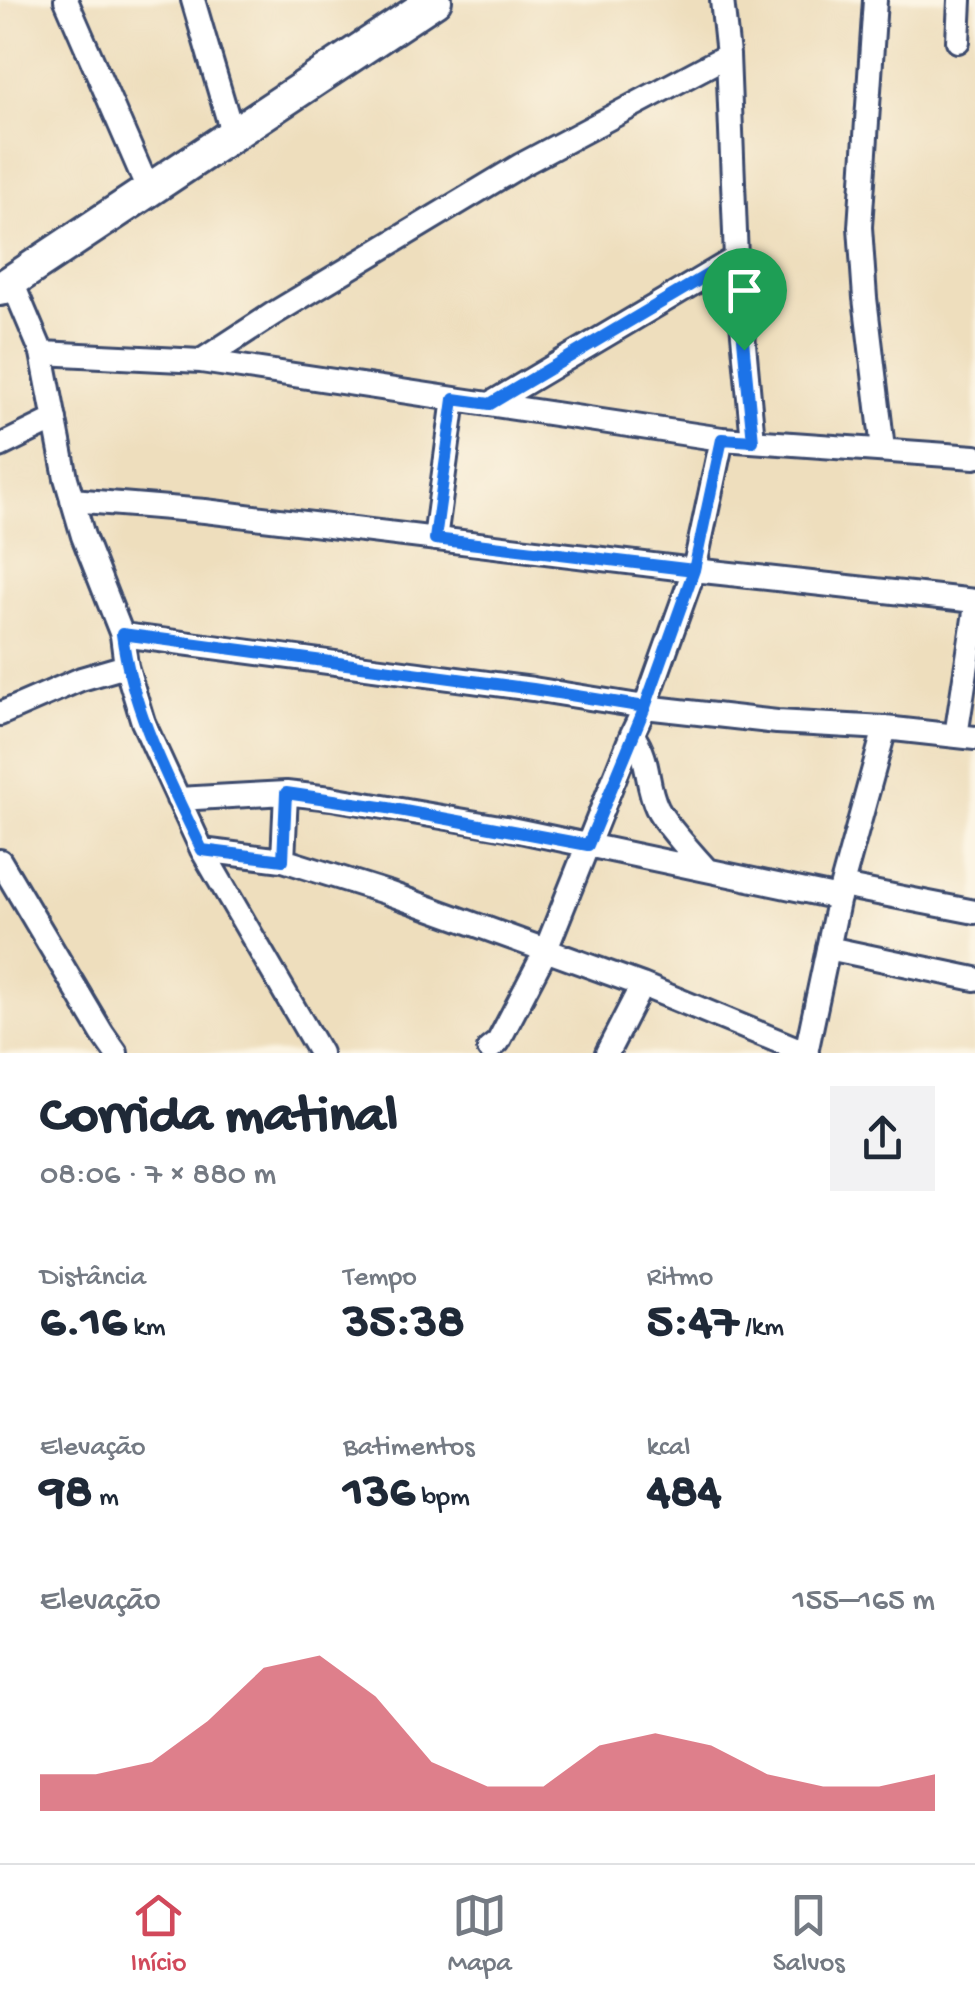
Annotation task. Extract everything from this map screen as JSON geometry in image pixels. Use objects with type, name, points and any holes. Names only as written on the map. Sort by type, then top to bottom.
[{"type":"street","points":[[66,0],[148,189]]},
{"type":"street","points":[[193,0],[233,136]]},
{"type":"street","points":[[722,0],[728,55],[736,258],[753,441]]},
{"type":"street","points":[[875,0],[860,227],[883,448]]},
{"type":"street","points":[[958,41],[960,0]]},
{"type":"street","points":[[318,1052],[202,850],[143,722],[126,666],[122,634],[72,500],[42,353],[6,286],[430,1]]},
{"type":"street","points":[[201,362],[521,165],[728,55]]},
{"type":"street","points":[[490,404],[736,258]]},
{"type":"street","points":[[42,353],[201,362],[722,439],[975,456]]},
{"type":"street","points":[[435,539],[454,399]]},
{"type":"street","points":[[0,446],[55,419]]},
{"type":"street","points":[[489,1049],[498,1042],[545,952],[645,707],[694,570],[722,439]]},
{"type":"street","points":[[72,500],[205,511],[975,601]]},
{"type":"street","points":[[122,634],[645,707],[966,737],[975,612]]},
{"type":"street","points":[[0,714],[81,679],[126,666]]},
{"type":"street","points":[[202,850],[283,860],[388,893],[642,985],[806,1053],[841,892],[885,728]]},
{"type":"street","points":[[632,734],[643,750],[658,811],[706,870]]},
{"type":"street","points":[[178,799],[286,793],[408,811],[706,870],[975,912]]},
{"type":"street","points":[[283,860],[286,793]]},
{"type":"street","points":[[0,861],[116,1053]]},
{"type":"street","points":[[828,948],[975,978]]},
{"type":"street","points":[[606,1053],[642,985]]},
{"type":"route","points":[[744,350],[736,258],[490,404],[454,399],[435,539],[694,570],[645,707],[588,845],[286,793],[283,860],[202,850],[143,722],[126,666],[122,634],[645,707],[694,570],[722,439],[753,441],[744,350]]}]
